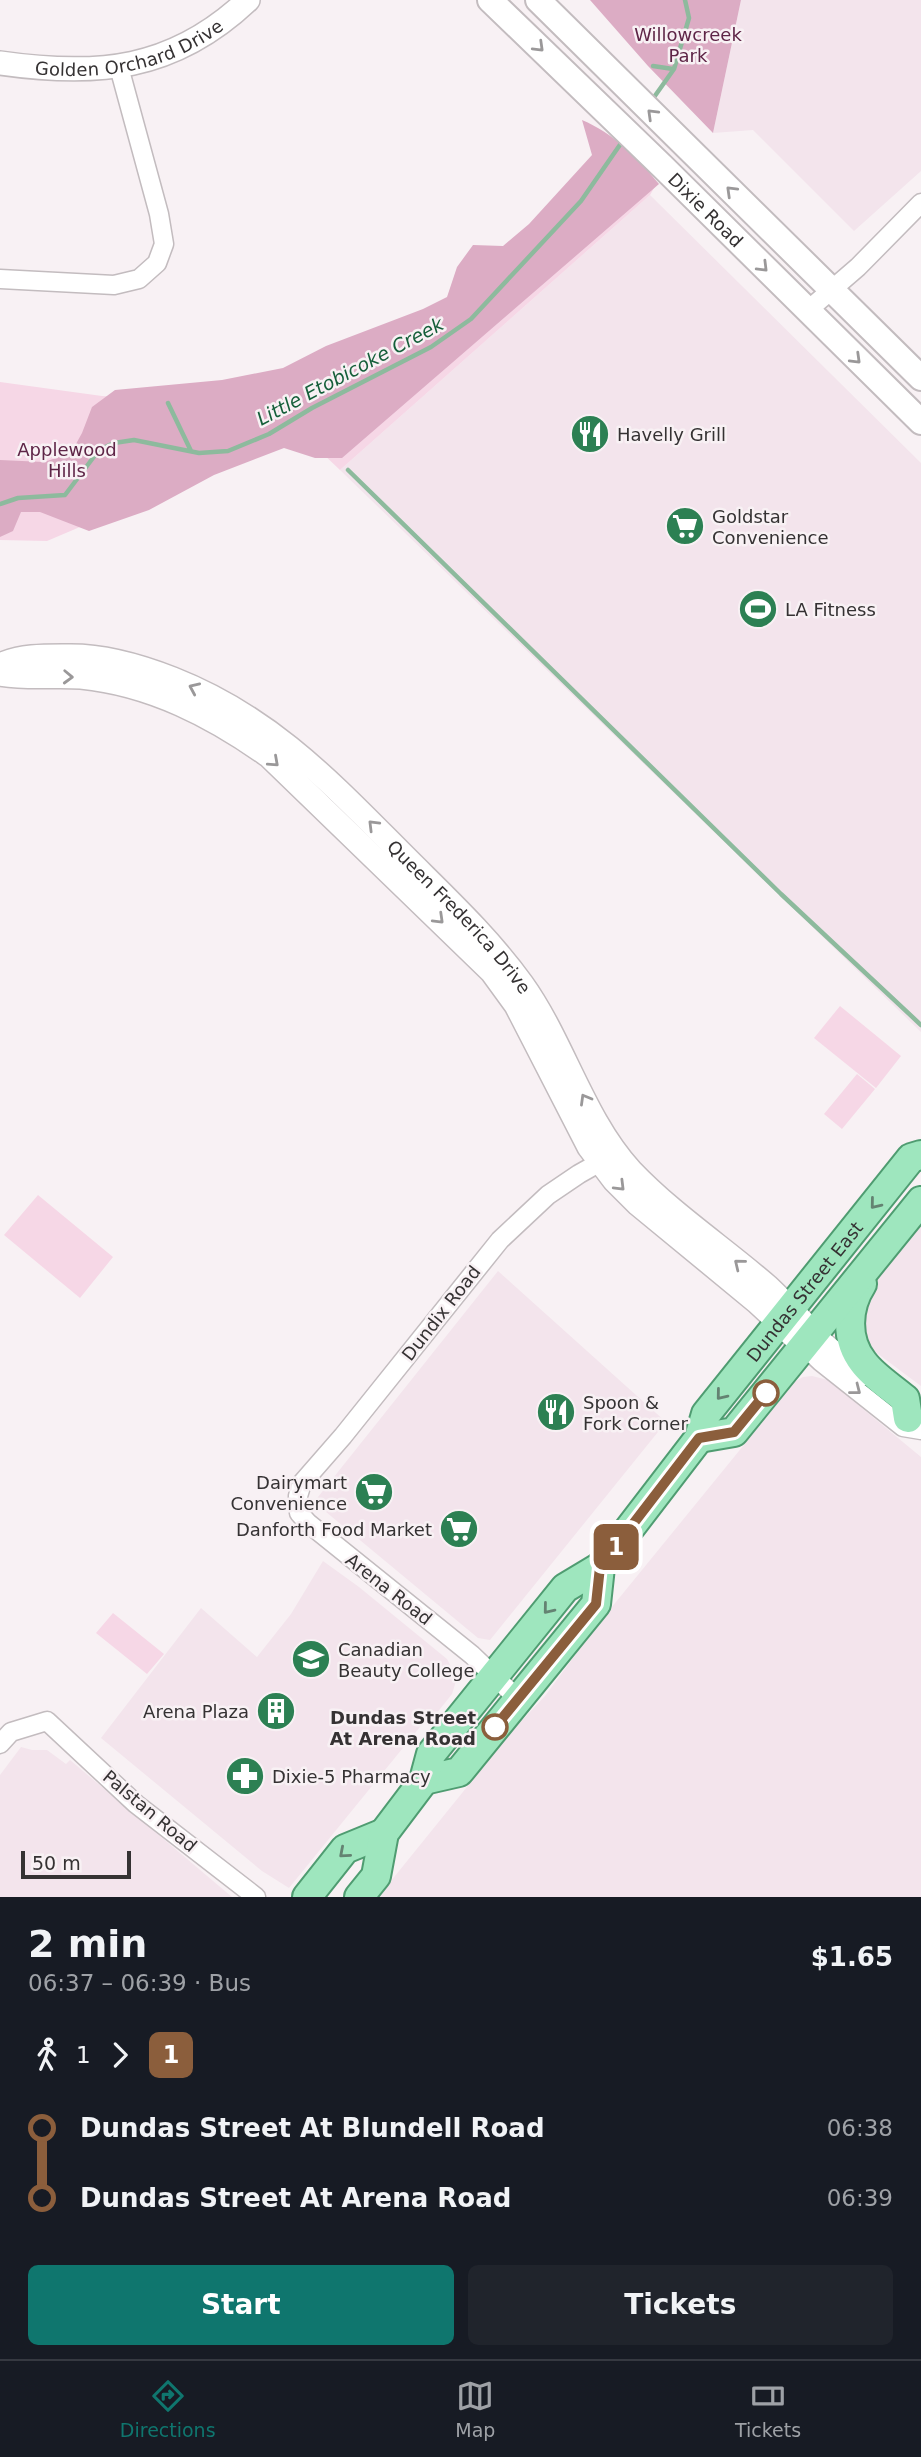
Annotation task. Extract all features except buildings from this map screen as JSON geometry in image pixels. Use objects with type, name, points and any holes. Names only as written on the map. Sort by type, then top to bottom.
[{"type":"main road","name":"Dixie Road","points":[[490,0],[607,111],[921,422]]},
{"type":"main road","name":"Dixie Road","points":[[538,0],[921,378]]},
{"type":"main road","name":"Dundas Street East","points":[[359,1897],[376,1876],[384,1833],[424,1780],[431,1754],[565,1588],[600,1567],[699,1438],[706,1414],[912,1158],[921,1155]]},
{"type":"main road","name":"Dundas Street East","points":[[699,1438],[734,1432],[921,1201]]},
{"type":"main road","points":[[877,1255],[873,1268],[853,1302],[850,1313],[852,1337],[863,1363],[905,1399],[917,1425]]},
{"type":"main road","points":[[424,1780],[459,1772],[596,1604],[600,1567]]},
{"type":"main road","points":[[306,1897],[345,1849],[384,1833]]},
{"type":"street","name":"Golden Orchard Drive","points":[[0,63],[72,70],[119,67],[159,57],[198,37],[236,12],[248,0]]},
{"type":"street","points":[[0,279],[114,285],[139,279],[157,263],[164,244],[159,214],[119,67]]},
{"type":"street","points":[[807,312],[858,267],[921,203]]},
{"type":"street","name":"Queen Frederica Drive","points":[[0,665],[18,657],[88,656],[124,662],[157,673],[207,694],[248,716],[323,775],[491,944],[524,986],[545,1020],[578,1086],[609,1158],[638,1204],[757,1302],[784,1316],[809,1340]]},
{"type":"street","name":"Queen Frederica Drive","points":[[0,674],[18,677],[83,677],[136,688],[199,712],[232,730],[269,756],[492,972],[516,1005],[583,1136],[609,1158]]},
{"type":"street","name":"Dundix Road","points":[[298,1503],[302,1483],[500,1240],[548,1195],[609,1158]]},
{"type":"street","points":[[809,1340],[903,1427],[917,1425]]},
{"type":"street","name":"Arena Road","points":[[298,1503],[299,1513],[307,1523],[463,1647],[518,1699]]},
{"type":"street","name":"Palstan Road","points":[[0,1744],[10,1732],[47,1721],[136,1804],[256,1897]]},
{"type":"shaded area","points":[[741,0],[921,0],[921,171],[854,231],[753,130],[713,133]]},
{"type":"shaded area","points":[[650,195],[921,463],[921,1032],[340,470]]},
{"type":"shaded area","points":[[921,1224],[921,1386],[870,1348],[866,1341],[862,1317],[875,1282]]},
{"type":"shaded area","points":[[498,1271],[666,1422],[490,1640],[478,1638],[314,1502]]},
{"type":"shaded area","points":[[812,1376],[828,1380],[921,1457],[921,1897],[378,1897],[513,1730],[545,1696],[598,1624],[796,1381]]},
{"type":"shaded area","points":[[323,1561],[447,1659],[457,1678],[452,1694],[436,1714],[424,1722],[289,1888],[262,1871],[101,1738],[201,1608],[257,1657],[291,1614]]},
{"type":"shaded area","points":[[21,1747],[47,1750],[66,1764],[70,1760],[232,1897],[0,1897],[0,1775]]},
{"type":"green space","name":"Willowcreek Park","points":[[590,0],[741,0],[713,133],[648,66]]},
{"type":"green space","name":"Applewood Hills","points":[[582,120],[624,147],[659,184],[342,458],[315,458],[284,448],[214,475],[149,510],[89,531],[40,512],[21,512],[13,531],[0,537],[0,460],[44,462],[71,453],[92,407],[115,390],[222,380],[283,368],[326,346],[423,309],[447,297],[457,267],[473,245],[503,246],[529,224],[592,155]]},
{"type":"green space","name":"Applewood Hills","points":[[657,183],[650,195],[340,470],[301,433],[47,541],[0,540],[0,382],[102,396],[255,404],[443,317]]},
{"type":"green space","points":[[840,1006],[901,1056],[876,1088],[814,1038]]},
{"type":"green space","points":[[857,1074],[875,1089],[842,1129],[824,1114]]},
{"type":"green space","points":[[38,1195],[113,1257],[80,1298],[4,1235]]},
{"type":"green space","points":[[113,1613],[164,1654],[147,1674],[96,1633]]},
{"type":"waterway","name":"Little Etobicoke Creek","points":[[652,100],[674,69],[689,18],[685,0]]},
{"type":"waterway","points":[[653,66],[673,69]]},
{"type":"waterway","name":"Little Etobicoke Creek","points":[[0,504],[18,498],[65,495],[99,450],[114,443],[134,440],[199,453],[228,451],[269,434],[312,408],[431,347],[471,319],[581,201],[624,139]]},
{"type":"waterway","points":[[168,403],[191,451]]},
{"type":"waterway","points":[[348,470],[781,894],[921,1025]]},
{"type":"bus line","name":"1","points":[[495,1727],[596,1604],[600,1567],[675,1473],[699,1438],[734,1432],[766,1393]]},
{"type":"place","name":"Havelly Grill","points":[[590,434]]},
{"type":"place","name":"Goldstar Convenience","points":[[685,526]]},
{"type":"place","name":"LA Fitness","points":[[758,609]]},
{"type":"place","name":"Spoon & Fork Corner","points":[[556,1412]]},
{"type":"place","name":"Dairymart Convenience","points":[[374,1492]]},
{"type":"place","name":"Danforth Food Market","points":[[459,1529]]},
{"type":"place","name":"Canadian Beauty College","points":[[311,1659]]},
{"type":"place","name":"Arena Plaza","points":[[276,1711]]},
{"type":"place","name":"Dundas Street At Arena Road","points":[[495,1727]]},
{"type":"place","name":"Dixie-5 Pharmacy","points":[[245,1776]]}]
